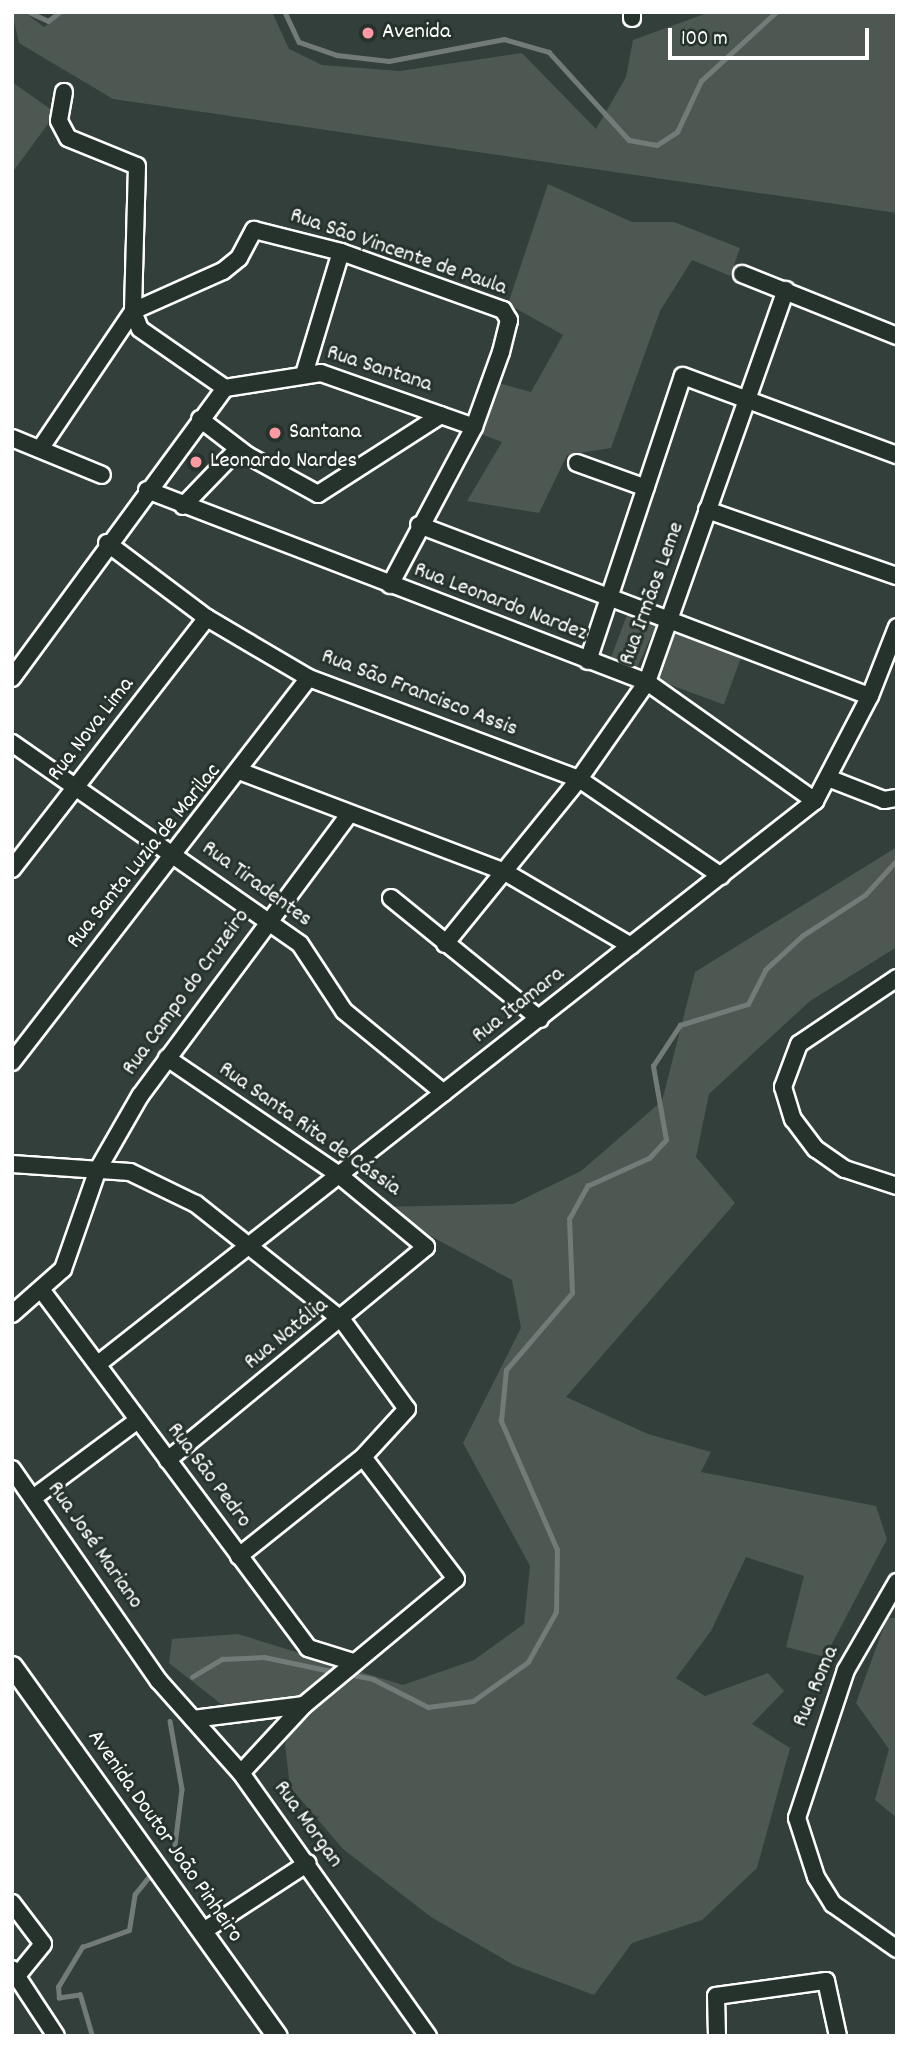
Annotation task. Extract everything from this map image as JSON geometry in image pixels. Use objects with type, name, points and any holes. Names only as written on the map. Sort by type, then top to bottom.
[{"type":"main road","name":"Avenida Doutor João Pinheiro","points":[[12,1666],[276,2036]]},
{"type":"street","points":[[12,678],[107,543],[225,388],[140,329],[133,311],[137,166],[74,142],[59,121],[64,92]]},
{"type":"street","name":"Rua São Vincente de Paula","points":[[133,311],[223,271],[239,258],[254,230],[341,252],[503,310],[509,320],[474,427]]},
{"type":"street","points":[[306,371],[341,252]]},
{"type":"street","points":[[742,274],[897,336]]},
{"type":"street","name":"Rua Irmãos Leme","points":[[445,944],[579,779],[647,682],[743,398],[786,290]]},
{"type":"street","points":[[40,449],[133,311]]},
{"type":"street","name":"Rua Santana","points":[[225,388],[306,371],[474,427]]},
{"type":"street","points":[[588,661],[683,376],[897,455]]},
{"type":"street","points":[[200,419],[238,449],[318,494],[441,415]]},
{"type":"street","points":[[390,585],[474,427]]},
{"type":"street","points":[[12,438],[102,475]]},
{"type":"street","points":[[183,506],[238,449]]},
{"type":"street","points":[[577,463],[646,488]]},
{"type":"street","name":"Rua Leonardo Nardez","points":[[147,490],[647,682],[815,801]]},
{"type":"street","points":[[707,510],[897,576]]},
{"type":"street","points":[[419,526],[870,696]]},
{"type":"street","name":"Rua São Francisco Assis","points":[[107,543],[207,618],[309,678],[579,779],[721,876]]},
{"type":"street","name":"Rua Nova Lima","points":[[12,869],[79,787],[207,618]]},
{"type":"street","name":"Rua Itamara","points":[[98,1364],[815,801],[870,696],[897,627]]},
{"type":"street","name":"Rua Santa Luzia de Marilac","points":[[12,1062],[173,853],[242,772],[309,678]]},
{"type":"street","name":"Rua Tiradentes","points":[[12,743],[173,853],[308,953],[344,1011],[444,1093]]},
{"type":"street","points":[[242,772],[348,816],[505,872],[631,946]]},
{"type":"street","points":[[828,778],[884,800],[897,798]]},
{"type":"street","name":"Rua Campo do Cruzeiro","points":[[12,1314],[43,1292],[68,1260],[98,1169],[167,1058],[348,816]]},
{"type":"street","points":[[391,898],[540,1019]]},
{"type":"street","points":[[897,978],[799,1044],[783,1087],[793,1119],[816,1149],[845,1168],[897,1186]]},
{"type":"street","name":"Rua Santa Rita de Cássia","points":[[167,1058],[339,1175],[424,1241]]},
{"type":"street","points":[[12,1164],[98,1169],[156,1181],[248,1244],[342,1320],[407,1409],[363,1457],[239,1556]]},
{"type":"street","name":"Rua Natália","points":[[168,1460],[422,1256],[424,1241]]},
{"type":"street","name":"Rua São Pedro","points":[[43,1292],[308,1648],[353,1662]]},
{"type":"street","points":[[33,1498],[138,1420]]},
{"type":"street","points":[[240,1773],[304,1705],[456,1579],[363,1457]]},
{"type":"street","name":"Rua José Mariano","points":[[12,1469],[137,1650]]},
{"type":"street","name":"Rua Roma","points":[[897,1582],[846,1670],[797,1818],[816,1877],[833,1905],[897,1949]]},
{"type":"street","name":"Rua Morgan","points":[[137,1650],[192,1719],[240,1773],[308,1863],[428,2036]]},
{"type":"street","points":[[192,1719],[304,1705]]},
{"type":"street","points":[[202,1933],[308,1863]]},
{"type":"street","points":[[12,1903],[43,1944],[15,1973],[56,2036]]},
{"type":"street","points":[[717,2036],[713,2011],[716,1996],[825,1981],[830,1989],[838,2036]]},
{"type":"shaded area","points":[[12,12],[24,12],[44,27],[65,12],[272,12],[289,49],[322,65],[400,71],[522,53],[596,129],[626,77],[633,40],[710,12],[897,12],[897,213],[113,99],[19,43]]},
{"type":"shaded area","points":[[12,82],[56,113],[12,173]]},
{"type":"shaded area","points":[[548,184],[632,222],[674,222],[740,248],[730,276],[692,260],[660,311],[611,448],[567,455],[539,513],[467,501],[502,442],[481,434],[498,383],[531,392],[563,335],[508,304]]},
{"type":"shaded area","points":[[630,607],[658,621],[636,670],[610,660]]},
{"type":"shaded area","points":[[674,631],[742,656],[724,704],[656,680]]},
{"type":"shaded area","points":[[897,847],[897,947],[810,1001],[709,1094],[696,1157],[735,1203],[566,1397],[648,1434],[711,1452],[701,1472],[876,1506],[887,1539],[825,1657],[786,1647],[804,1576],[746,1557],[711,1631],[676,1678],[705,1696],[768,1673],[784,1691],[752,1724],[790,1748],[757,1868],[702,1920],[632,1943],[594,1995],[514,1965],[431,1917],[343,1849],[290,1787],[285,1744],[299,1709],[221,1704],[169,1663],[172,1639],[238,1634],[403,1685],[474,1660],[524,1624],[530,1566],[463,1443],[521,1328],[512,1280],[377,1207],[513,1204],[581,1171],[662,1101],[695,972]]},
{"type":"shaded area","points":[[887,1618],[897,1618],[897,1818],[875,1800],[889,1749],[856,1703]]},
{"type":"waterway","points":[[29,12],[48,21],[60,12]]},
{"type":"waterway","points":[[285,12],[299,42],[337,55],[389,61],[504,39],[549,52],[629,140],[657,145],[677,132],[701,81],[776,12]]},
{"type":"waterway","points":[[348,1674],[373,1679],[428,1707],[473,1701],[528,1662],[556,1612],[557,1550],[501,1421],[506,1370],[572,1293],[569,1219],[587,1186],[649,1158],[666,1140],[653,1066],[680,1025],[748,1004],[765,970],[802,936],[865,895],[897,860]]},
{"type":"waterway","points":[[192,1677],[222,1659],[264,1657],[336,1672]]},
{"type":"waterway","points":[[170,1721],[182,1789],[175,1845]]},
{"type":"waterway","points":[[92,2036],[80,1995],[59,1998],[58,1987],[82,1947],[129,1930],[135,1894],[149,1877]]},
{"type":"place","name":"Avenida","points":[[368,33]]},
{"type":"place","name":"Santana","points":[[275,433]]},
{"type":"place","name":"Leonardo Nardes","points":[[196,462]]}]
